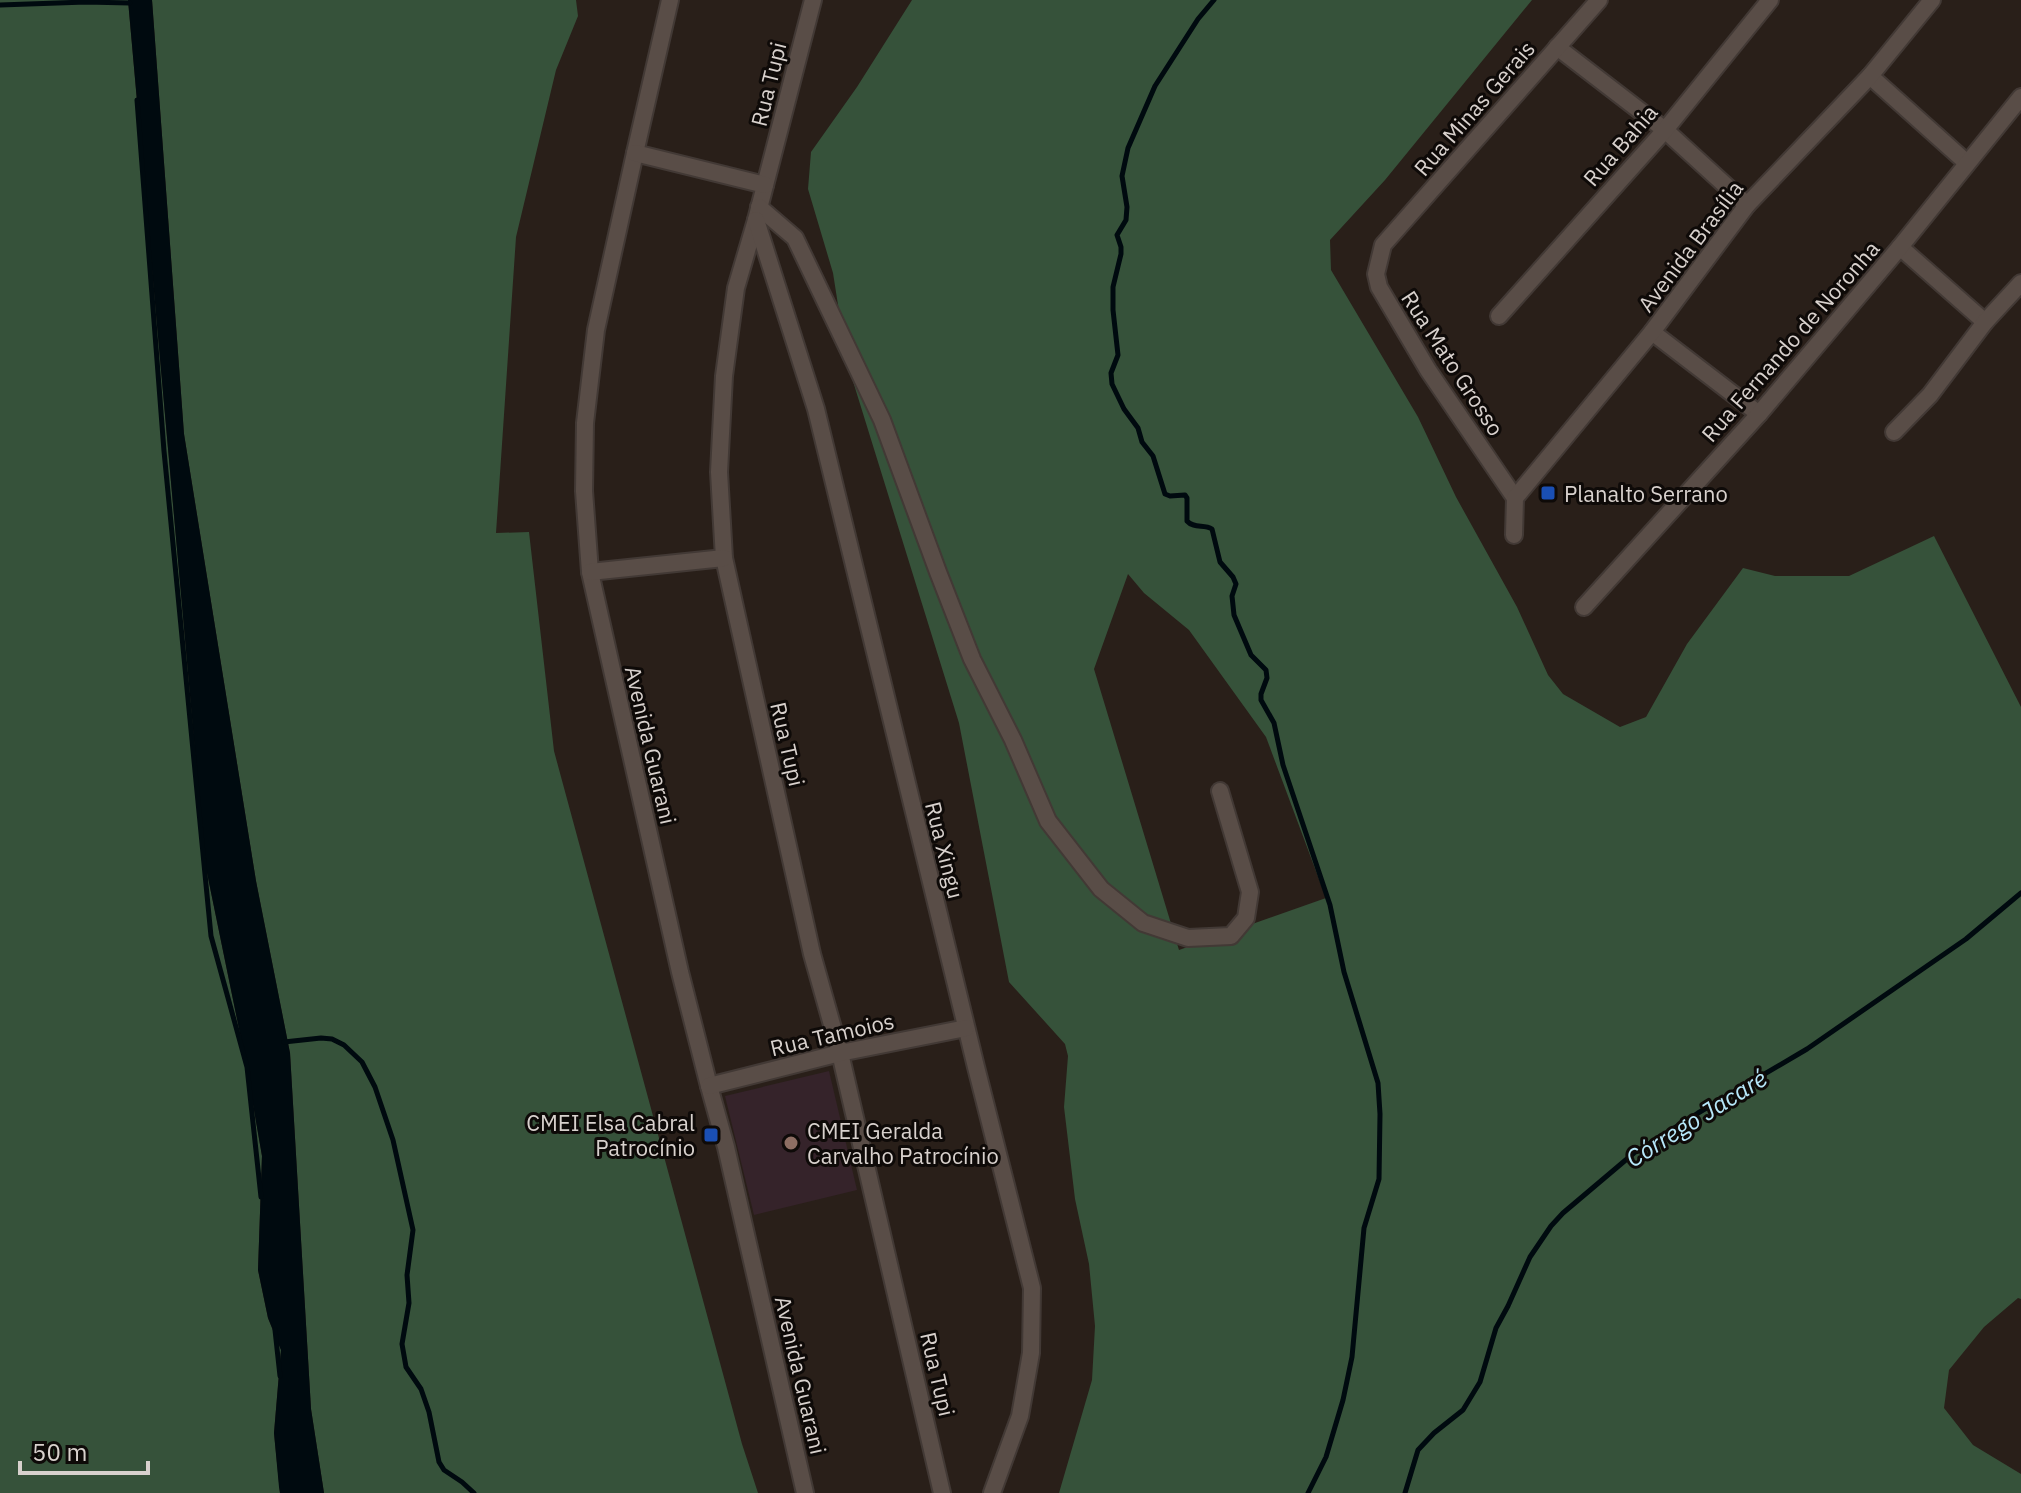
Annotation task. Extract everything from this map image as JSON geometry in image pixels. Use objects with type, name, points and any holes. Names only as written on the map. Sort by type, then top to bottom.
[{"type":"street","name":"Avenida Guarani","points":[[670,0],[596,330],[585,423],[584,491],[590,572],[680,972],[726,1147],[805,1493]]},
{"type":"street","name":"Rua Tupi","points":[[813,0],[736,288],[724,376],[719,472],[724,558],[812,954],[840,1053],[942,1493]]},
{"type":"street","name":"Rua Minas Gerais","points":[[1383,245],[1599,0]]},
{"type":"street","name":"Rua Bahia","points":[[1499,316],[1665,130],[1770,0]]},
{"type":"street","name":"Avenida Brasília","points":[[1515,498],[1652,332],[1747,205],[1870,76],[1932,0]]},
{"type":"street","points":[[1557,47],[1665,130],[1747,205]]},
{"type":"street","points":[[1870,76],[1967,163]]},
{"type":"street","name":"Rua Fernando de Noronha","points":[[1584,607],[1759,414],[2021,97]]},
{"type":"street","points":[[635,153],[765,185]]},
{"type":"street","points":[[758,214],[795,238],[882,420],[972,659],[1013,740],[1048,821],[1101,889],[1143,923],[1188,938],[1231,936],[1246,918],[1250,892],[1220,791]]},
{"type":"street","name":"Rua Xingu","points":[[758,214],[816,409],[1032,1288],[1031,1353],[1020,1416],[992,1493]]},
{"type":"street","name":"Rua Mato Grosso","points":[[1383,245],[1376,274],[1379,287],[1428,370],[1515,498]]},
{"type":"street","points":[[1900,247],[1985,322]]},
{"type":"street","points":[[1894,432],[1930,395],[1985,322],[2021,283]]},
{"type":"street","points":[[1652,332],[1759,414]]},
{"type":"street","points":[[1514,535],[1515,498]]},
{"type":"street","points":[[590,572],[724,558]]},
{"type":"street","name":"Rua Tamoios","points":[[709,1086],[840,1053],[966,1028]]},
{"type":"shaded area","points":[[128,0],[152,0],[184,434],[256,881],[290,1053],[311,1409],[324,1493],[280,1493],[279,1487],[274,1433],[281,1350],[268,1318],[258,1270],[262,1156],[205,863]]},
{"type":"shaded area","name":"CMEI Geralda Carvalho Patrocínio","points":[[829,1071],[857,1190],[754,1215],[725,1096]]},
{"type":"green space","points":[[0,0],[128,0],[205,863],[262,1156],[258,1270],[268,1318],[281,1350],[274,1433],[280,1493],[0,1493]]},
{"type":"green space","points":[[152,0],[576,0],[578,16],[556,70],[516,237],[496,533],[529,532],[554,751],[742,1444],[758,1493],[324,1493],[311,1409],[290,1053],[256,881],[184,434]]},
{"type":"green space","points":[[912,0],[1532,0],[1385,180],[1330,240],[1331,270],[1418,417],[1456,497],[1517,607],[1548,675],[1563,694],[1620,727],[1646,717],[1687,644],[1743,568],[1775,576],[1849,576],[1934,536],[2021,707],[2021,1299],[2018,1298],[1984,1327],[1949,1370],[1944,1408],[1973,1445],[2021,1474],[2021,1493],[1059,1493],[1092,1380],[1095,1326],[1089,1264],[1075,1199],[1064,1107],[1068,1056],[1065,1044],[1009,982],[959,723],[847,362],[833,273],[808,189],[811,152]],"holes":[[[1128,574],[1144,593],[1189,630],[1266,737],[1326,898],[1179,950],[1094,669]]]},
{"type":"waterway","points":[[1214,0],[1198,19],[1155,86],[1128,148],[1122,176],[1126,220],[1117,235],[1121,254],[1113,287],[1118,355],[1111,373],[1112,384],[1124,409],[1153,456],[1165,494],[1185,495],[1187,521],[1212,529],[1220,562],[1236,584],[1232,596],[1234,615],[1251,655],[1266,670],[1261,700],[1274,723],[1283,765],[1330,905],[1344,972],[1378,1083],[1379,1179],[1364,1228],[1352,1357],[1326,1457],[1308,1493]]},
{"type":"waterway","points":[[0,5],[130,3]]},
{"type":"waterway","points":[[137,100],[164,451],[211,936],[247,1067],[261,1197]]},
{"type":"waterway","name":"Córrego Jacaré","points":[[1405,1493],[1418,1450],[1463,1410],[1480,1382],[1496,1328],[1530,1257],[1563,1213],[1634,1153],[1807,1049],[1966,939],[2021,893]]},
{"type":"waterway","points":[[284,1042],[332,1039],[344,1045],[362,1062],[375,1087],[393,1140],[413,1230],[407,1275],[409,1303],[402,1344],[406,1367],[421,1389],[429,1412],[439,1462],[444,1470],[474,1493]]},
{"type":"waterway","points":[[275,1330],[280,1376]]},
{"type":"place","name":"Planalto Serrano","points":[[1548,493]]},
{"type":"place","name":"CMEI Elsa Cabral Patrocínio","points":[[711,1135]]},
{"type":"place","name":"CMEI Geralda Carvalho Patrocínio","points":[[791,1143]]}]
